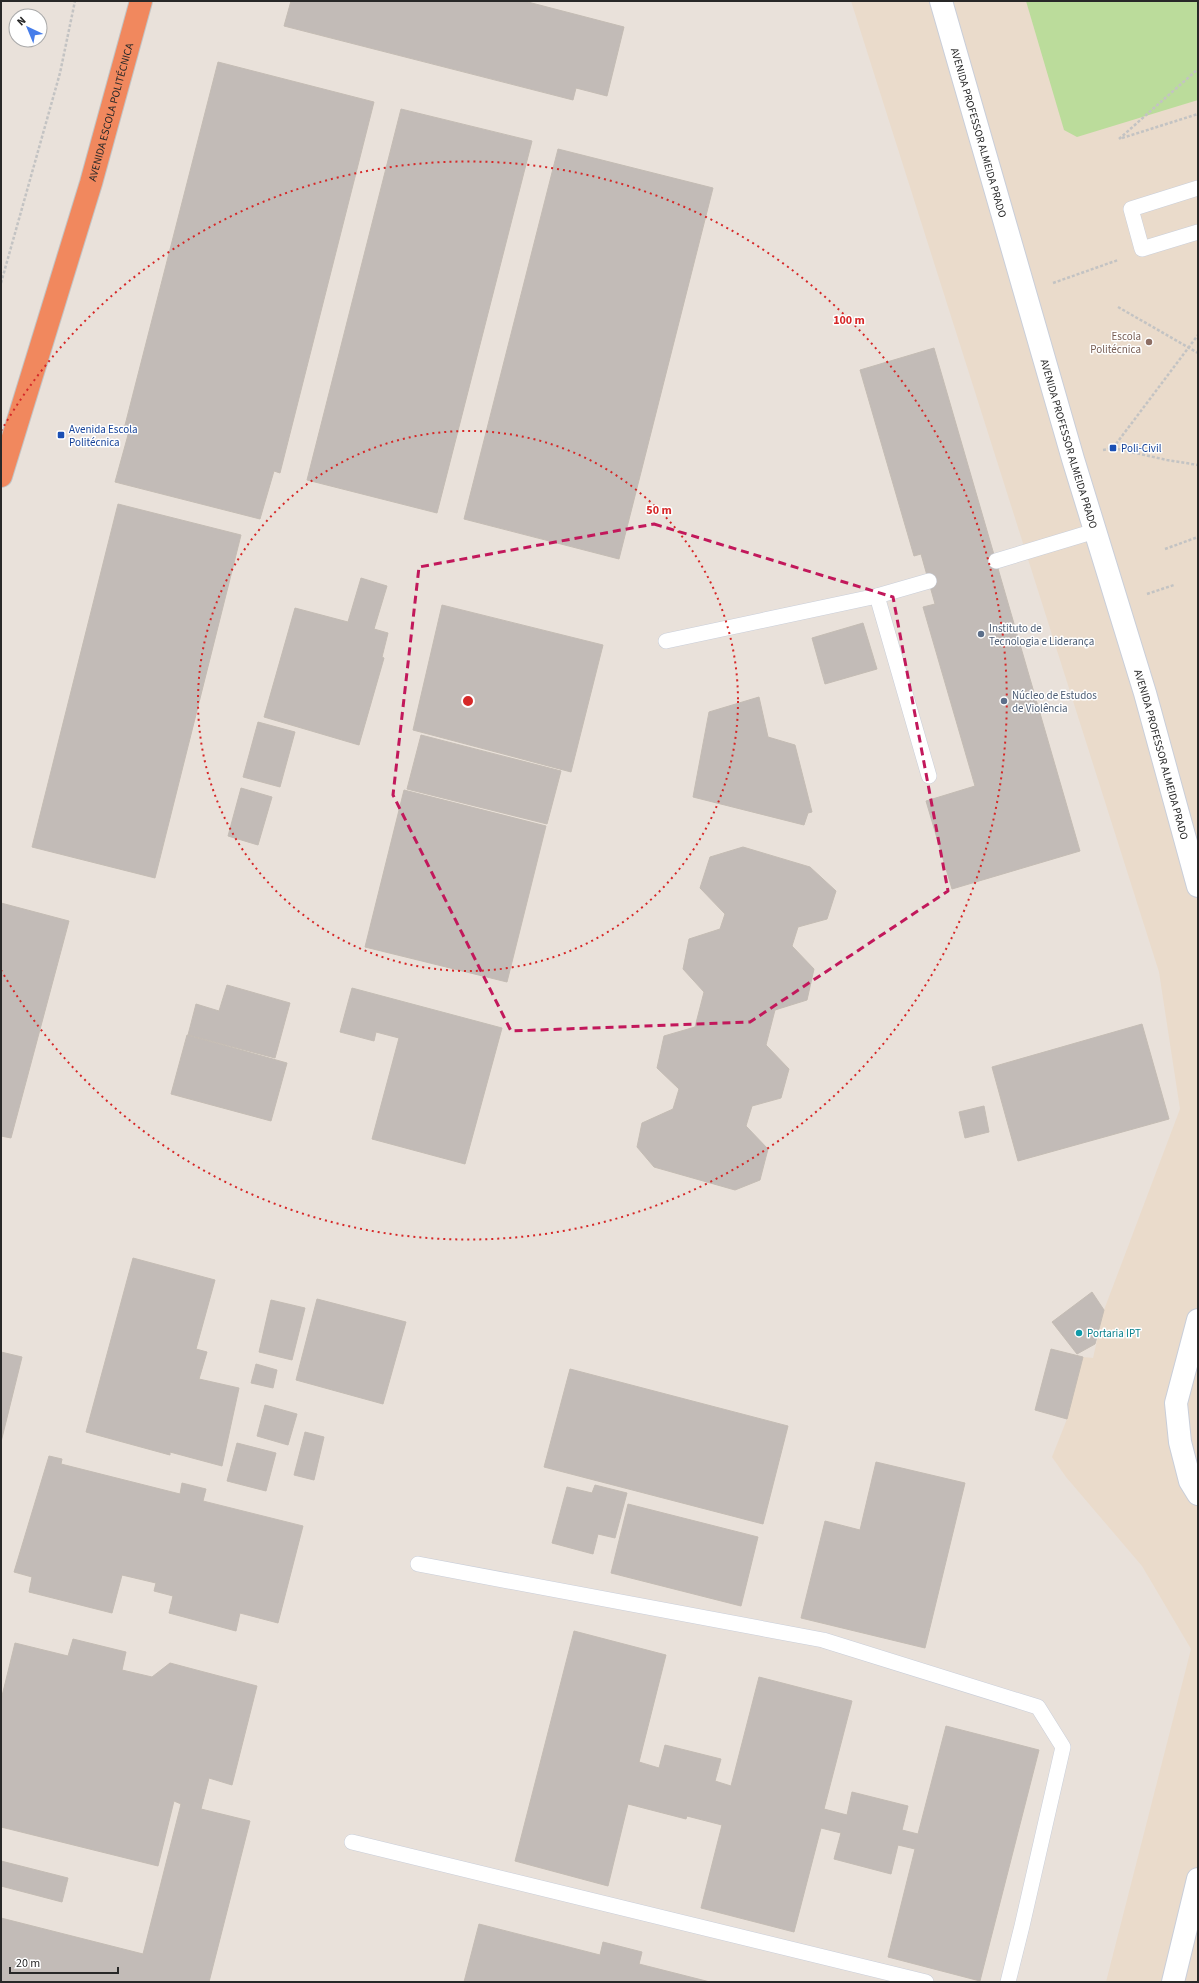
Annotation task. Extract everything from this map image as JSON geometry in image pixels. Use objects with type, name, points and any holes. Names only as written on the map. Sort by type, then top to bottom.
[{"type":"highway","name":"AVENIDA ESCOLA POLITÉCNICA","points":[[1,476],[91,183],[141,1]]},
{"type":"street","name":"AVENIDA PROFESSOR ALMEIDA PRADO","points":[[941,1],[1095,531],[1145,693],[1198,886]]},
{"type":"street","points":[[1198,1320],[1176,1403],[1180,1442],[1190,1481],[1198,1494]]},
{"type":"street","points":[[1173,1982],[1198,1878]]},
{"type":"lane","points":[[1198,188],[1131,209],[1142,249],[1198,232]]},
{"type":"lane","points":[[996,561],[1095,531]]},
{"type":"lane","points":[[666,642],[877,596],[928,581]]},
{"type":"lane","points":[[877,596],[929,776]]},
{"type":"lane","points":[[418,1564],[824,1640],[1038,1707],[1063,1747],[1008,1982]]},
{"type":"lane","points":[[352,1842],[926,1982]]},
{"type":"path","points":[[1,282],[60,72],[75,1]]},
{"type":"path","points":[[1198,69],[1119,139],[1198,114]]},
{"type":"path","points":[[1026,293],[1106,266],[1142,249]]},
{"type":"path","points":[[1118,307],[1188,349],[1198,353]]},
{"type":"path","points":[[1198,335],[1113,448],[1198,465]]},
{"type":"path","points":[[1165,549],[1198,537]]},
{"type":"highlighted area","points":[[654,524],[893,597],[948,891],[750,1022],[511,1031],[393,795],[419,567]]},
{"type":"shaded area","points":[[851,1],[1198,1],[1198,1982],[1106,1982],[1191,1649],[1142,1566],[1066,1477],[1052,1457],[1067,1419],[1083,1357],[1093,1358],[1104,1310],[1180,1109],[1159,972]]},
{"type":"green space","points":[[1026,1],[1198,1],[1198,100],[1077,137],[1064,130]]},
{"type":"building","points":[[291,1],[524,1],[624,27],[607,96],[576,88],[573,100],[284,26]]},
{"type":"building","points":[[218,62],[374,102],[280,473],[274,471],[260,519],[115,482],[128,435],[123,433]]},
{"type":"building","points":[[401,109],[532,141],[437,513],[307,480]]},
{"type":"building","points":[[558,149],[713,188],[619,559],[464,519]]},
{"type":"building","points":[[934,348],[1080,851],[952,889],[926,801],[975,786],[923,607],[935,604],[921,554],[914,556],[860,370]]},
{"type":"building","points":[[118,504],[241,535],[155,878],[32,847]]},
{"type":"building","points":[[361,578],[387,586],[374,629],[388,633],[382,657],[384,658],[359,745],[264,717],[295,608],[348,622]]},
{"type":"building","points":[[442,605],[603,645],[571,772],[413,730]]},
{"type":"building","points":[[863,623],[877,669],[825,684],[812,638]]},
{"type":"building","points":[[759,697],[768,737],[795,745],[812,812],[808,813],[804,825],[693,797],[709,712]]},
{"type":"building","points":[[258,722],[295,732],[280,787],[243,777]]},
{"type":"building","points":[[421,735],[561,771],[547,824],[407,789]]},
{"type":"building","points":[[241,788],[272,797],[258,845],[228,836]]},
{"type":"building","points":[[404,790],[546,826],[507,982],[365,947]]},
{"type":"building","points":[[743,847],[810,867],[836,891],[827,919],[798,927],[792,946],[814,969],[807,1000],[775,1010],[766,1045],[789,1069],[781,1098],[752,1106],[746,1126],[768,1149],[760,1180],[735,1190],[654,1167],[637,1147],[642,1123],[673,1109],[679,1089],[657,1068],[664,1036],[695,1027],[704,992],[683,969],[689,939],[720,929],[725,914],[700,888],[710,857]]},
{"type":"building","points":[[1,903],[69,921],[11,1138],[1,1136]]},
{"type":"building","points":[[227,985],[290,1003],[275,1058],[188,1035],[196,1004],[219,1011]]},
{"type":"building","points":[[352,988],[502,1028],[465,1164],[372,1139],[399,1038],[376,1032],[374,1041],[340,1032]]},
{"type":"building","points":[[1142,1024],[1169,1119],[1018,1161],[992,1067]]},
{"type":"building","points":[[187,1035],[287,1063],[271,1121],[171,1094]]},
{"type":"building","points":[[984,1106],[989,1132],[965,1138],[959,1112]]},
{"type":"building","points":[[133,1258],[215,1280],[196,1349],[207,1352],[199,1379],[239,1388],[222,1466],[170,1452],[170,1455],[86,1432]]},
{"type":"building","name":"Portaria IPT","points":[[1092,1292],[1104,1310],[1095,1344],[1077,1354],[1052,1322]]},
{"type":"building","points":[[317,1299],[406,1322],[383,1404],[296,1380]]},
{"type":"building","points":[[271,1300],[305,1308],[292,1360],[259,1352]]},
{"type":"building","points":[[1051,1349],[1083,1357],[1067,1419],[1035,1410]]},
{"type":"building","points":[[1,1352],[22,1357],[1,1442]]},
{"type":"building","points":[[256,1364],[277,1370],[273,1388],[251,1383]]},
{"type":"building","points":[[570,1369],[788,1426],[763,1524],[544,1467]]},
{"type":"building","points":[[265,1405],[297,1414],[288,1445],[257,1436]]},
{"type":"building","points":[[305,1432],[324,1437],[314,1480],[294,1475]]},
{"type":"building","points":[[237,1443],[276,1453],[266,1491],[227,1481]]},
{"type":"building","points":[[49,1456],[62,1459],[61,1464],[180,1494],[182,1483],[206,1489],[203,1501],[303,1526],[278,1623],[240,1613],[236,1631],[169,1613],[173,1596],[154,1591],[156,1583],[122,1575],[112,1613],[29,1592],[32,1577],[14,1572]]},
{"type":"building","points":[[876,1462],[965,1483],[925,1648],[801,1618],[825,1521],[860,1530]]},
{"type":"building","points":[[595,1485],[627,1493],[615,1538],[598,1534],[593,1554],[552,1543],[567,1487],[592,1493]]},
{"type":"building","points":[[628,1504],[758,1537],[741,1606],[611,1573]]},
{"type":"building","points":[[574,1631],[666,1655],[639,1762],[659,1768],[665,1745],[721,1759],[715,1781],[731,1786],[759,1677],[852,1701],[824,1809],[847,1815],[852,1792],[908,1806],[902,1830],[918,1834],[946,1726],[1039,1750],[980,1981],[888,1957],[915,1849],[898,1845],[891,1874],[834,1859],[841,1833],[821,1828],[794,1932],[701,1908],[722,1825],[687,1816],[686,1819],[628,1804],[608,1886],[515,1861]]},
{"type":"building","points":[[73,1639],[126,1652],[122,1670],[152,1677],[170,1663],[257,1686],[232,1785],[209,1778],[201,1809],[250,1821],[209,1982],[1,1982],[1,1918],[143,1954],[181,1804],[174,1801],[158,1866],[1,1827],[1,1700],[15,1643],[68,1656]]},
{"type":"building","points":[[1,1861],[68,1878],[62,1902],[1,1886]]},
{"type":"building","points":[[479,1924],[600,1955],[603,1942],[642,1952],[639,1964],[710,1982],[464,1982]]},
{"type":"place","name":"Escola Politécnica","points":[[1149,342]]},
{"type":"place","name":"Avenida Escola Politécnica","points":[[61,435]]},
{"type":"place","name":"Poli-Civil","points":[[1113,448]]},
{"type":"place","name":"Instituto de Tecnologia e Liderança","points":[[981,634]]},
{"type":"place","name":"Núcleo de Estudos de Violência","points":[[1004,701]]},
{"type":"place","name":"Portaria IPT","points":[[1079,1333]]}]
